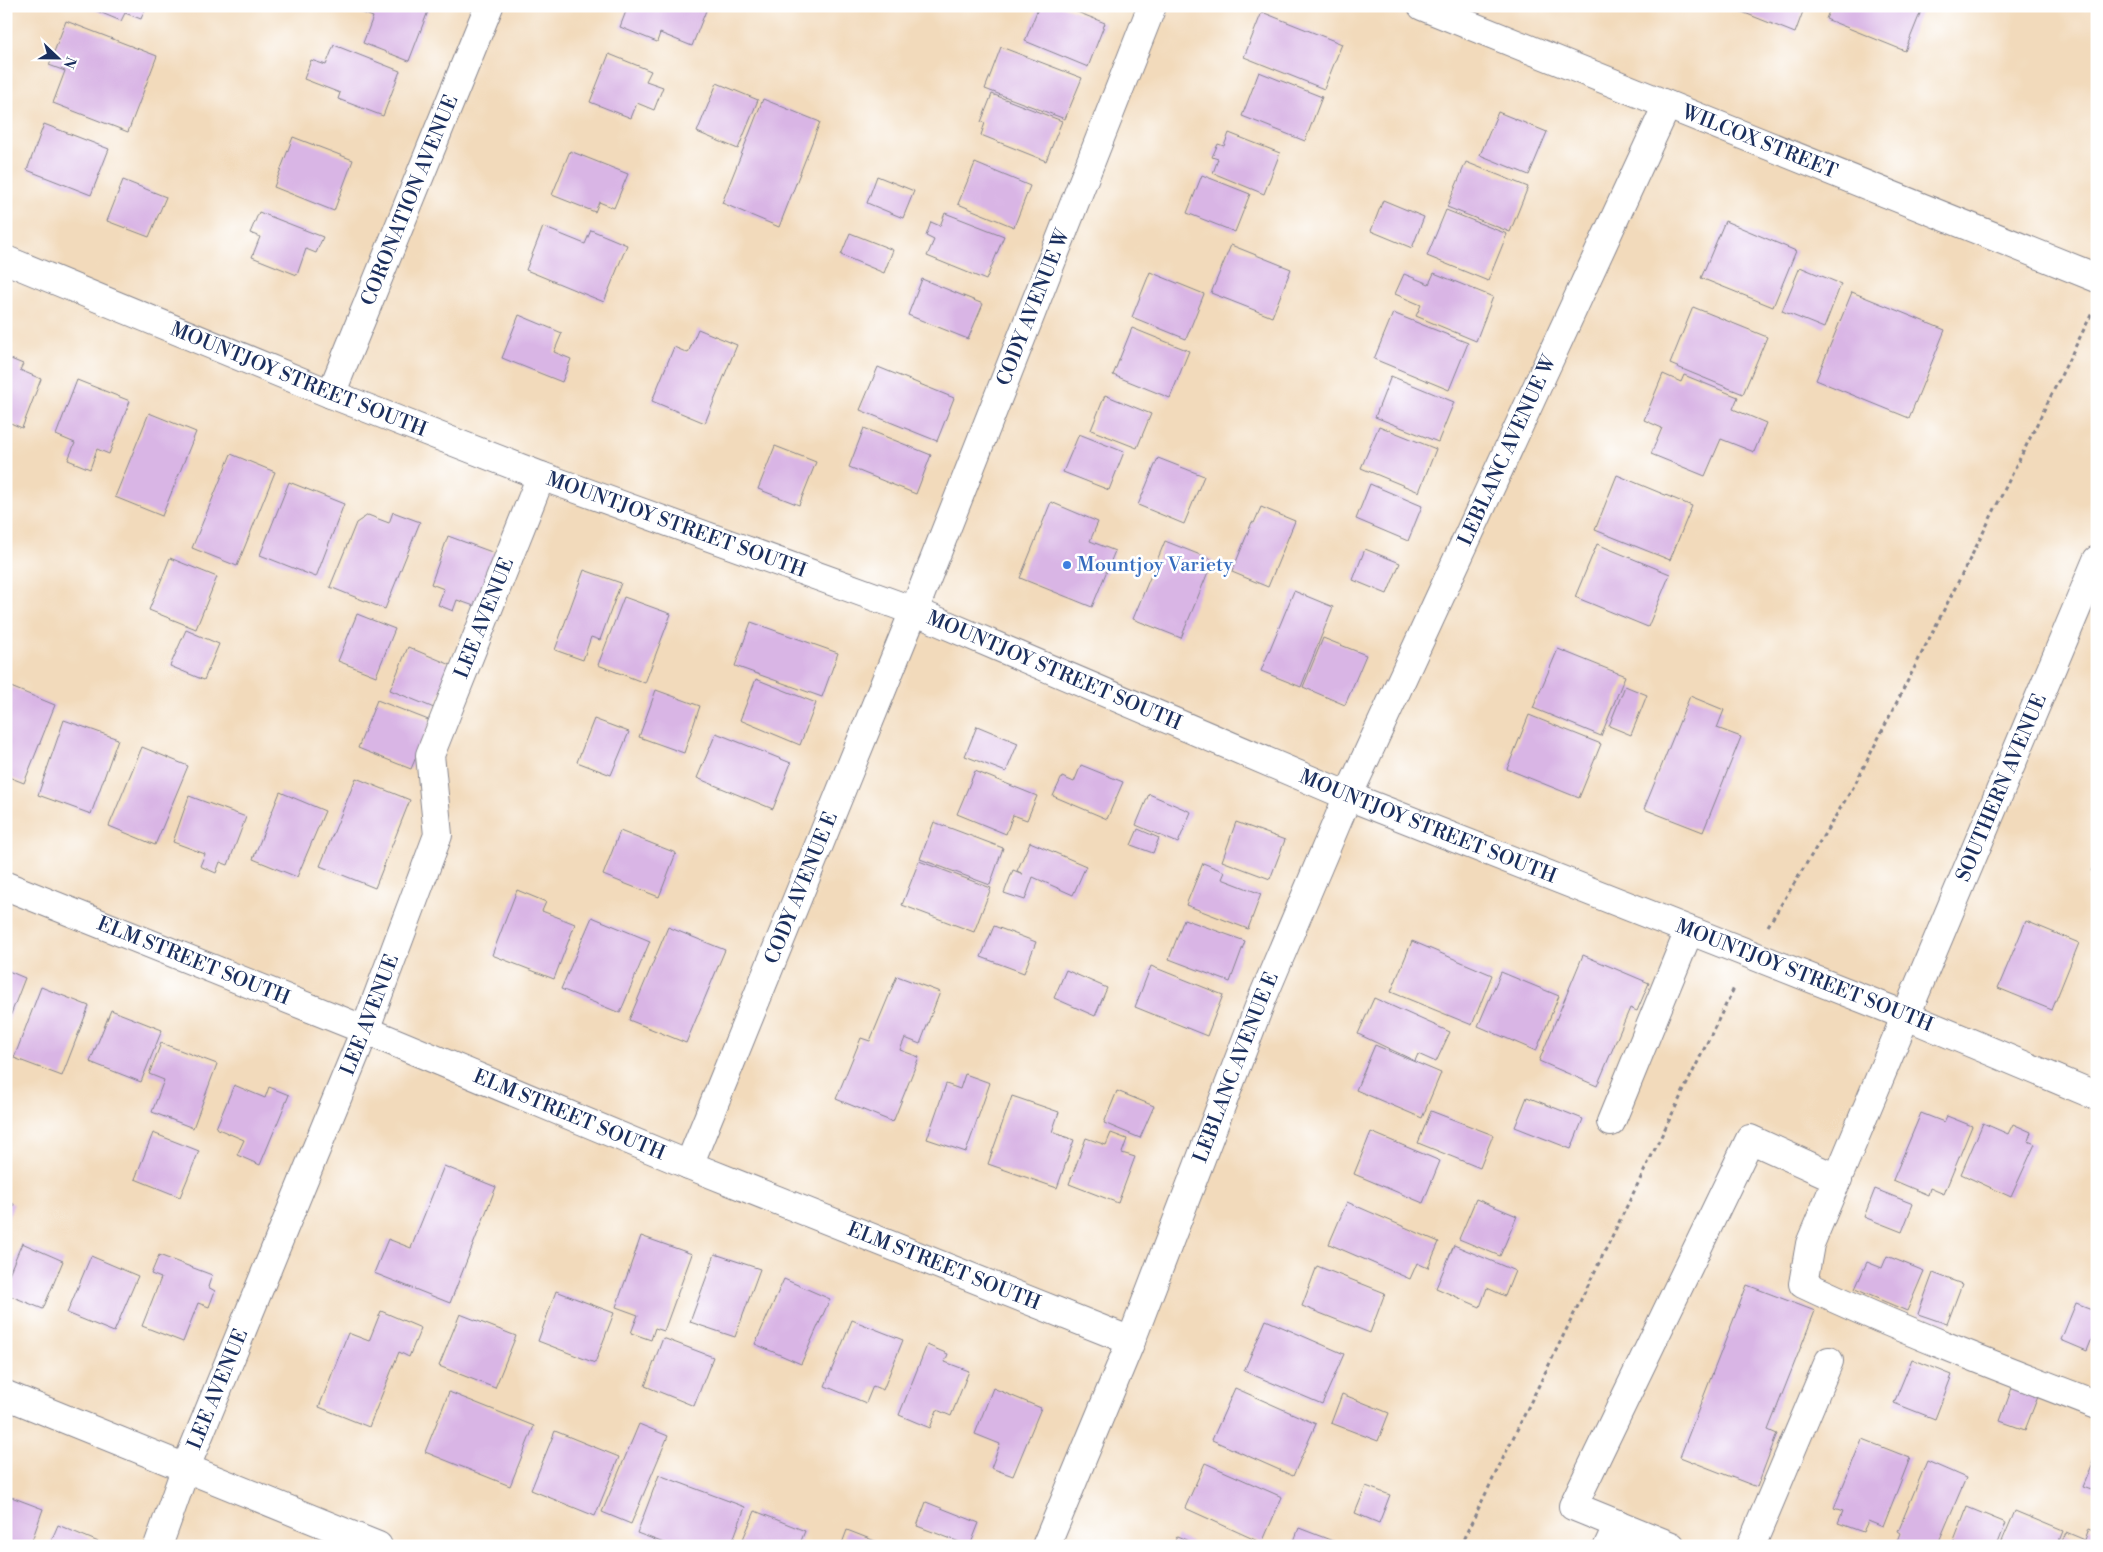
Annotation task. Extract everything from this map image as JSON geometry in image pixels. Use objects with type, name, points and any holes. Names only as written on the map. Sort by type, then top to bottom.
[{"type":"street","name":"CORONATION AVENUE","points":[[331,394],[489,6]]},
{"type":"street","name":"CODY AVENUE W","points":[[914,611],[1152,6]]},
{"type":"street","name":"WILCOX STREET","points":[[1422,6],[2097,278]]},
{"type":"street","name":"LEBLANC AVENUE W","points":[[1348,796],[1667,105]]},
{"type":"street","name":"MOUNTJOY STREET SOUTH","points":[[6,260],[331,394],[541,476],[914,611],[1348,796],[1907,1016],[2097,1096]]},
{"type":"street","name":"LEE AVENUE","points":[[158,1546],[186,1467],[365,1030],[438,836],[430,754],[541,476]]},
{"type":"street","name":"SOUTHERN AVENUE","points":[[2097,560],[1810,1244],[1803,1284],[2015,1374],[2097,1405]]},
{"type":"street","name":"CODY AVENUE E","points":[[689,1165],[914,611]]},
{"type":"street","name":"LEBLANC AVENUE E","points":[[1046,1546],[1131,1342],[1262,999],[1348,796]]},
{"type":"street","name":"ELM STREET SOUTH","points":[[6,886],[365,1030],[689,1165],[1131,1342]]},
{"type":"street","points":[[1612,1122],[1689,931]]},
{"type":"street","points":[[1671,1546],[1613,1535],[1573,1506],[1750,1139],[1838,1179]]},
{"type":"street","points":[[1751,1546],[1829,1361]]},
{"type":"street","points":[[6,1395],[378,1546]]},
{"type":"path","points":[[1460,1546],[1750,955],[1854,786],[1976,547],[2092,312]]},
{"type":"building","points":[[85,6],[146,6],[141,19],[125,13],[121,21]]},
{"type":"building","points":[[360,6],[430,6],[409,61],[363,43],[373,17],[358,11]]},
{"type":"building","points":[[628,6],[701,6],[707,8],[692,46],[660,33],[657,42],[620,27]]},
{"type":"building","points":[[1039,6],[1062,6],[1105,23],[1088,67],[1025,41]]},
{"type":"building","points":[[1727,6],[1805,6],[1795,33]]},
{"type":"building","points":[[1831,6],[1923,6],[1905,51],[1826,19]]},
{"type":"building","points":[[1262,12],[1342,44],[1324,89],[1244,57]]},
{"type":"building","points":[[66,21],[157,56],[128,132],[53,103],[65,71],[49,65]]},
{"type":"building","points":[[334,45],[400,71],[383,116],[338,99],[340,93],[304,79],[311,60],[326,65]]},
{"type":"building","points":[[1001,47],[1082,78],[1065,119],[985,89]]},
{"type":"building","points":[[609,54],[651,71],[646,81],[663,87],[654,110],[637,103],[631,118],[590,102]]},
{"type":"building","points":[[1259,72],[1322,97],[1305,141],[1242,116]]},
{"type":"building","points":[[717,83],[758,100],[738,149],[697,132]]},
{"type":"building","points":[[992,94],[1062,121],[1046,161],[981,135],[985,123],[981,122]]},
{"type":"building","points":[[763,99],[820,122],[779,227],[722,203]]},
{"type":"building","points":[[1498,112],[1547,132],[1529,175],[1480,155]]},
{"type":"building","points":[[44,124],[109,149],[91,195],[27,170]]},
{"type":"building","points":[[1229,133],[1280,153],[1264,194],[1213,173],[1218,159],[1212,157],[1218,144],[1224,146]]},
{"type":"building","points":[[293,137],[353,160],[334,211],[274,187]]},
{"type":"building","points":[[570,151],[628,174],[614,208],[599,202],[595,212],[552,195]]},
{"type":"building","points":[[1466,162],[1528,187],[1510,232],[1447,207]]},
{"type":"building","points":[[975,163],[1030,186],[1014,227],[958,204]]},
{"type":"building","points":[[1202,175],[1250,194],[1235,232],[1187,213]]},
{"type":"building","points":[[877,176],[914,191],[903,218],[867,203]]},
{"type":"building","points":[[123,180],[166,197],[149,237],[107,221]]},
{"type":"building","points":[[1383,200],[1424,217],[1412,248],[1371,231]]},
{"type":"building","points":[[1446,210],[1507,234],[1488,281],[1427,256]]},
{"type":"building","points":[[259,212],[323,237],[316,253],[306,249],[297,275],[252,257],[260,237],[250,233]]},
{"type":"building","points":[[945,213],[1004,236],[986,280],[927,256],[934,240],[926,236],[931,222],[940,226]]},
{"type":"building","points":[[1725,221],[1796,251],[1773,307],[1701,278]]},
{"type":"building","points":[[543,227],[585,244],[591,230],[627,245],[604,302],[526,270]]},
{"type":"building","points":[[850,233],[893,250],[884,273],[841,255]]},
{"type":"building","points":[[1231,245],[1291,269],[1272,317],[1211,293]]},
{"type":"building","points":[[1800,267],[1841,284],[1824,328],[1782,311]]},
{"type":"building","points":[[1150,272],[1204,294],[1186,339],[1132,317]]},
{"type":"building","points":[[1434,273],[1493,297],[1476,341],[1416,316],[1421,305],[1395,294],[1404,274],[1429,284]]},
{"type":"building","points":[[922,279],[983,304],[968,339],[908,315]]},
{"type":"building","points":[[1852,292],[1945,330],[1909,418],[1816,380]]},
{"type":"building","points":[[1693,307],[1767,337],[1743,394],[1670,364]]},
{"type":"building","points":[[1393,313],[1468,343],[1449,390],[1374,359]]},
{"type":"building","points":[[519,315],[562,333],[554,352],[571,359],[562,382],[502,358]]},
{"type":"building","points":[[1132,328],[1189,351],[1170,398],[1113,375]]},
{"type":"building","points":[[698,329],[737,345],[705,423],[652,401],[674,347],[688,353]]},
{"type":"building","points":[[6,357],[23,364],[20,370],[41,379],[22,428],[8,422],[6,427]]},
{"type":"building","points":[[878,367],[954,398],[937,441],[860,410]]},
{"type":"building","points":[[1663,374],[1681,382],[1684,375],[1738,397],[1733,409],[1766,423],[1754,452],[1721,439],[1705,476],[1651,454],[1662,428],[1644,420]]},
{"type":"building","points":[[1391,376],[1454,402],[1438,442],[1375,417]]},
{"type":"building","points":[[77,380],[130,401],[109,454],[97,449],[90,469],[68,460],[75,443],[56,435]]},
{"type":"building","points":[[1105,395],[1151,414],[1137,448],[1091,430]]},
{"type":"building","points":[[149,413],[196,432],[162,516],[115,497]]},
{"type":"building","points":[[1379,426],[1436,449],[1419,492],[1361,468]]},
{"type":"building","points":[[864,428],[931,455],[916,494],[849,467]]},
{"type":"building","points":[[1079,434],[1124,452],[1109,490],[1063,472]]},
{"type":"building","points":[[775,446],[816,462],[799,505],[758,489]]},
{"type":"building","points":[[231,454],[275,472],[237,566],[192,548]]},
{"type":"building","points":[[1158,458],[1204,476],[1184,524],[1138,505]]},
{"type":"building","points":[[1617,475],[1692,506],[1670,560],[1595,530]]},
{"type":"building","points":[[289,482],[344,504],[316,577],[260,555]]},
{"type":"building","points":[[1370,484],[1422,506],[1408,541],[1356,519]]},
{"type":"building","name":"Mountjoy Variety","points":[[1051,502],[1098,522],[1090,541],[1115,551],[1092,607],[1020,578]]},
{"type":"building","points":[[1261,507],[1295,521],[1268,587],[1232,572],[1252,522],[1254,523]]},
{"type":"building","points":[[393,512],[420,522],[385,609],[330,587],[356,523],[368,515],[389,523]]},
{"type":"building","points":[[448,536],[500,555],[480,608],[457,600],[453,611],[438,605],[444,589],[431,584]]},
{"type":"building","points":[[1165,541],[1213,560],[1181,638],[1133,619]]},
{"type":"building","points":[[1597,544],[1670,574],[1648,627],[1575,597]]},
{"type":"building","points":[[1365,549],[1400,563],[1387,594],[1353,580]]},
{"type":"building","points":[[170,558],[217,577],[196,629],[149,610]]},
{"type":"building","points":[[584,570],[621,583],[600,640],[591,637],[583,660],[555,650]]},
{"type":"building","points":[[1294,591],[1333,607],[1301,687],[1261,671]]},
{"type":"building","points":[[624,597],[671,614],[645,683],[598,665]]},
{"type":"building","points":[[357,614],[395,629],[376,676],[338,661]]},
{"type":"building","points":[[751,622],[838,653],[822,697],[735,666]]},
{"type":"building","points":[[186,630],[219,644],[204,680],[170,666]]},
{"type":"building","points":[[1323,638],[1366,655],[1345,705],[1303,687]]},
{"type":"building","points":[[408,647],[451,665],[434,708],[390,690]]},
{"type":"building","points":[[1558,649],[1625,676],[1601,736],[1533,708]]},
{"type":"building","points":[[756,679],[816,703],[800,745],[740,720]]},
{"type":"building","points":[[6,685],[55,705],[24,783],[6,776]]},
{"type":"building","points":[[1625,686],[1647,695],[1631,735],[1609,726]]},
{"type":"building","points":[[656,690],[700,706],[684,753],[639,737]]},
{"type":"building","points":[[1690,696],[1724,710],[1717,728],[1741,737],[1703,832],[1644,809]]},
{"type":"building","points":[[377,700],[431,721],[411,769],[358,748]]},
{"type":"building","points":[[1529,715],[1601,744],[1579,798],[1507,769]]},
{"type":"building","points":[[594,719],[629,732],[611,775],[577,762]]},
{"type":"building","points":[[64,720],[118,739],[91,814],[38,795]]},
{"type":"building","points":[[977,726],[1018,743],[1006,772],[965,756]]},
{"type":"building","points":[[716,733],[791,763],[773,809],[697,778]]},
{"type":"building","points":[[142,747],[188,766],[155,845],[109,826]]},
{"type":"building","points":[[1081,765],[1123,782],[1107,819],[1053,796],[1062,777],[1074,782]]},
{"type":"building","points":[[975,771],[1037,796],[1027,820],[1013,815],[1006,834],[957,814]]},
{"type":"building","points":[[356,778],[410,800],[375,888],[320,866]]},
{"type":"building","points":[[280,792],[325,811],[297,877],[253,859]]},
{"type":"building","points":[[1149,794],[1191,812],[1178,843],[1136,825]]},
{"type":"building","points":[[189,796],[246,817],[228,865],[220,862],[216,873],[200,866],[205,854],[173,842]]},
{"type":"building","points":[[934,822],[1003,848],[990,885],[920,859]]},
{"type":"building","points":[[1236,822],[1285,840],[1270,879],[1222,861]]},
{"type":"building","points":[[1138,829],[1159,838],[1153,853],[1131,845]]},
{"type":"building","points":[[620,831],[676,853],[659,897],[603,875]]},
{"type":"building","points":[[1030,842],[1086,866],[1073,895],[1033,877],[1025,900],[1004,893],[1013,870],[1023,874],[1017,871]]},
{"type":"building","points":[[2097,857],[2097,873],[2091,871]]},
{"type":"building","points":[[919,861],[991,888],[974,932],[902,905]]},
{"type":"building","points":[[1203,863],[1225,872],[1222,879],[1261,894],[1248,929],[1186,905]]},
{"type":"building","points":[[517,890],[546,902],[542,911],[575,924],[554,979],[492,955]]},
{"type":"building","points":[[592,917],[650,941],[620,1013],[561,989]]},
{"type":"building","points":[[1184,919],[1245,941],[1230,982],[1169,959]]},
{"type":"building","points":[[2026,921],[2079,943],[2052,1010],[1998,988]]},
{"type":"building","points":[[994,926],[1036,942],[1024,973],[981,957]]},
{"type":"building","points":[[668,927],[725,950],[686,1043],[629,1020]]},
{"type":"building","points":[[1412,941],[1492,975],[1472,1025],[1391,992]]},
{"type":"building","points":[[1583,955],[1649,983],[1637,1011],[1630,1008],[1597,1086],[1539,1061]]},
{"type":"building","points":[[1151,966],[1223,995],[1207,1036],[1135,1007]]},
{"type":"building","points":[[6,970],[25,978],[6,1027]]},
{"type":"building","points":[[1066,970],[1107,988],[1095,1016],[1054,998]]},
{"type":"building","points":[[1501,972],[1559,996],[1536,1051],[1478,1026]]},
{"type":"building","points":[[897,976],[940,992],[920,1044],[905,1038],[900,1050],[919,1057],[893,1122],[836,1099],[861,1038],[870,1041]]},
{"type":"building","points":[[41,987],[89,1006],[62,1076],[14,1058]]},
{"type":"building","points":[[1374,998],[1450,1032],[1436,1062],[1418,1054],[1415,1061],[1358,1034]]},
{"type":"building","points":[[111,1010],[162,1030],[141,1082],[90,1062]]},
{"type":"building","points":[[161,1043],[217,1064],[193,1128],[152,1112],[164,1080],[149,1074]]},
{"type":"building","points":[[1375,1045],[1441,1073],[1422,1118],[1356,1090]]},
{"type":"building","points":[[965,1074],[990,1083],[966,1152],[927,1139],[946,1084],[960,1089]]},
{"type":"building","points":[[234,1085],[265,1098],[269,1087],[289,1095],[260,1165],[237,1155],[244,1140],[216,1128]]},
{"type":"building","points":[[1117,1091],[1154,1106],[1140,1138],[1104,1123]]},
{"type":"building","points":[[1012,1096],[1059,1112],[1052,1132],[1074,1140],[1057,1188],[988,1164]]},
{"type":"building","points":[[1527,1097],[1583,1119],[1571,1149],[1515,1127]]},
{"type":"building","points":[[1431,1111],[1493,1135],[1480,1168],[1418,1143]]},
{"type":"building","points":[[1921,1113],[1944,1122],[1947,1116],[1972,1126],[1944,1194],[1930,1188],[1928,1195],[1893,1180]]},
{"type":"building","points":[[1983,1123],[2008,1134],[2013,1124],[2031,1132],[2028,1141],[2035,1144],[2011,1197],[1961,1174]]},
{"type":"building","points":[[1371,1132],[1440,1161],[1423,1203],[1354,1174]]},
{"type":"building","points":[[153,1133],[199,1151],[180,1197],[135,1179]]},
{"type":"building","points":[[1111,1133],[1127,1139],[1122,1153],[1135,1157],[1118,1203],[1069,1184],[1086,1138],[1106,1145]]},
{"type":"building","points":[[444,1166],[496,1187],[450,1303],[374,1273],[388,1239],[411,1248]]},
{"type":"building","points":[[1875,1189],[1913,1204],[1902,1232],[1864,1217]]},
{"type":"building","points":[[1476,1199],[1517,1216],[1500,1256],[1459,1239]]},
{"type":"building","points":[[6,1201],[14,1204],[6,1223]]},
{"type":"building","points":[[1347,1202],[1439,1242],[1428,1268],[1417,1263],[1410,1279],[1329,1244]]},
{"type":"building","points":[[641,1236],[692,1254],[664,1331],[655,1328],[651,1340],[631,1333],[638,1315],[616,1307]]},
{"type":"building","points":[[22,1243],[63,1261],[43,1309],[6,1294],[6,1281]]},
{"type":"building","points":[[1454,1245],[1515,1271],[1505,1296],[1487,1288],[1480,1307],[1436,1288]]},
{"type":"building","points":[[715,1254],[760,1269],[735,1337],[690,1322]]},
{"type":"building","points":[[159,1255],[212,1275],[208,1287],[215,1291],[209,1307],[198,1303],[183,1342],[142,1326],[161,1278],[151,1274]]},
{"type":"building","points":[[91,1256],[138,1276],[114,1332],[67,1313]]},
{"type":"building","points":[[1887,1256],[1924,1271],[1907,1311],[1855,1289],[1867,1262],[1882,1268]]},
{"type":"building","points":[[1317,1266],[1385,1293],[1370,1333],[1302,1306]]},
{"type":"building","points":[[1933,1273],[1962,1284],[1947,1324],[1918,1314]]},
{"type":"building","points":[[784,1279],[830,1299],[801,1364],[755,1344]]},
{"type":"building","points":[[1747,1285],[1815,1311],[1768,1430],[1777,1434],[1757,1487],[1680,1457]]},
{"type":"building","points":[[556,1291],[614,1313],[595,1363],[538,1341]]},
{"type":"building","points":[[2076,1303],[2097,1311],[2097,1326],[2087,1351],[2061,1340]]},
{"type":"building","points":[[381,1311],[421,1328],[409,1357],[399,1352],[369,1427],[319,1407],[348,1333],[369,1341]]},
{"type":"building","points":[[460,1314],[516,1336],[495,1388],[439,1366]]},
{"type":"building","points":[[852,1320],[903,1340],[883,1390],[873,1386],[866,1403],[825,1386]]},
{"type":"building","points":[[1266,1320],[1344,1354],[1322,1404],[1244,1371]]},
{"type":"building","points":[[663,1338],[713,1357],[694,1406],[645,1386]]},
{"type":"building","points":[[927,1345],[948,1354],[945,1362],[969,1371],[951,1416],[937,1410],[930,1428],[899,1415]]},
{"type":"building","points":[[1912,1359],[1952,1375],[1935,1419],[1894,1403]]},
{"type":"building","points":[[2013,1385],[2039,1394],[2025,1430],[2000,1421]]},
{"type":"building","points":[[993,1388],[1041,1408],[1013,1476],[991,1468],[1000,1444],[975,1434]]},
{"type":"building","points":[[1235,1388],[1316,1424],[1293,1476],[1212,1440]]},
{"type":"building","points":[[449,1392],[534,1426],[510,1486],[425,1452]]},
{"type":"building","points":[[1342,1394],[1389,1413],[1378,1441],[1331,1423]]},
{"type":"building","points":[[639,1424],[668,1436],[631,1524],[602,1512]]},
{"type":"building","points":[[555,1431],[619,1457],[595,1516],[531,1490]]},
{"type":"building","points":[[1862,1439],[1910,1458],[1883,1527],[1868,1521],[1863,1532],[1838,1523],[1843,1511],[1834,1508]]},
{"type":"building","points":[[2097,1453],[2097,1492],[2083,1487]]},
{"type":"building","points":[[1927,1461],[1966,1478],[1937,1546],[1896,1546],[1901,1533],[1898,1531]]},
{"type":"building","points":[[1205,1463],[1282,1497],[1262,1543],[1185,1508]]},
{"type":"building","points":[[659,1475],[745,1507],[731,1546],[672,1546],[637,1533]]},
{"type":"building","points":[[1366,1486],[1390,1495],[1379,1523],[1355,1513]]},
{"type":"building","points":[[6,1495],[43,1509],[30,1546],[6,1546]]},
{"type":"building","points":[[926,1502],[979,1523],[970,1546],[917,1526]]},
{"type":"building","points":[[1967,1507],[2006,1523],[1997,1546],[1952,1546]]},
{"type":"building","points":[[755,1511],[805,1531],[799,1546],[740,1546]]},
{"type":"building","points":[[2015,1511],[2063,1531],[2057,1546],[2000,1546]]},
{"type":"building","points":[[58,1525],[108,1546],[49,1546]]},
{"type":"building","points":[[1299,1528],[1346,1546],[1292,1546]]},
{"type":"building","points":[[2089,1528],[2097,1531],[2097,1546],[2060,1546],[2066,1532],[2085,1540]]},
{"type":"building","points":[[847,1530],[888,1546],[841,1546]]},
{"type":"building","points":[[1177,1536],[1200,1546],[1173,1546]]},
{"type":"place","name":"Mountjoy Variety","points":[[1067,565]]}]
